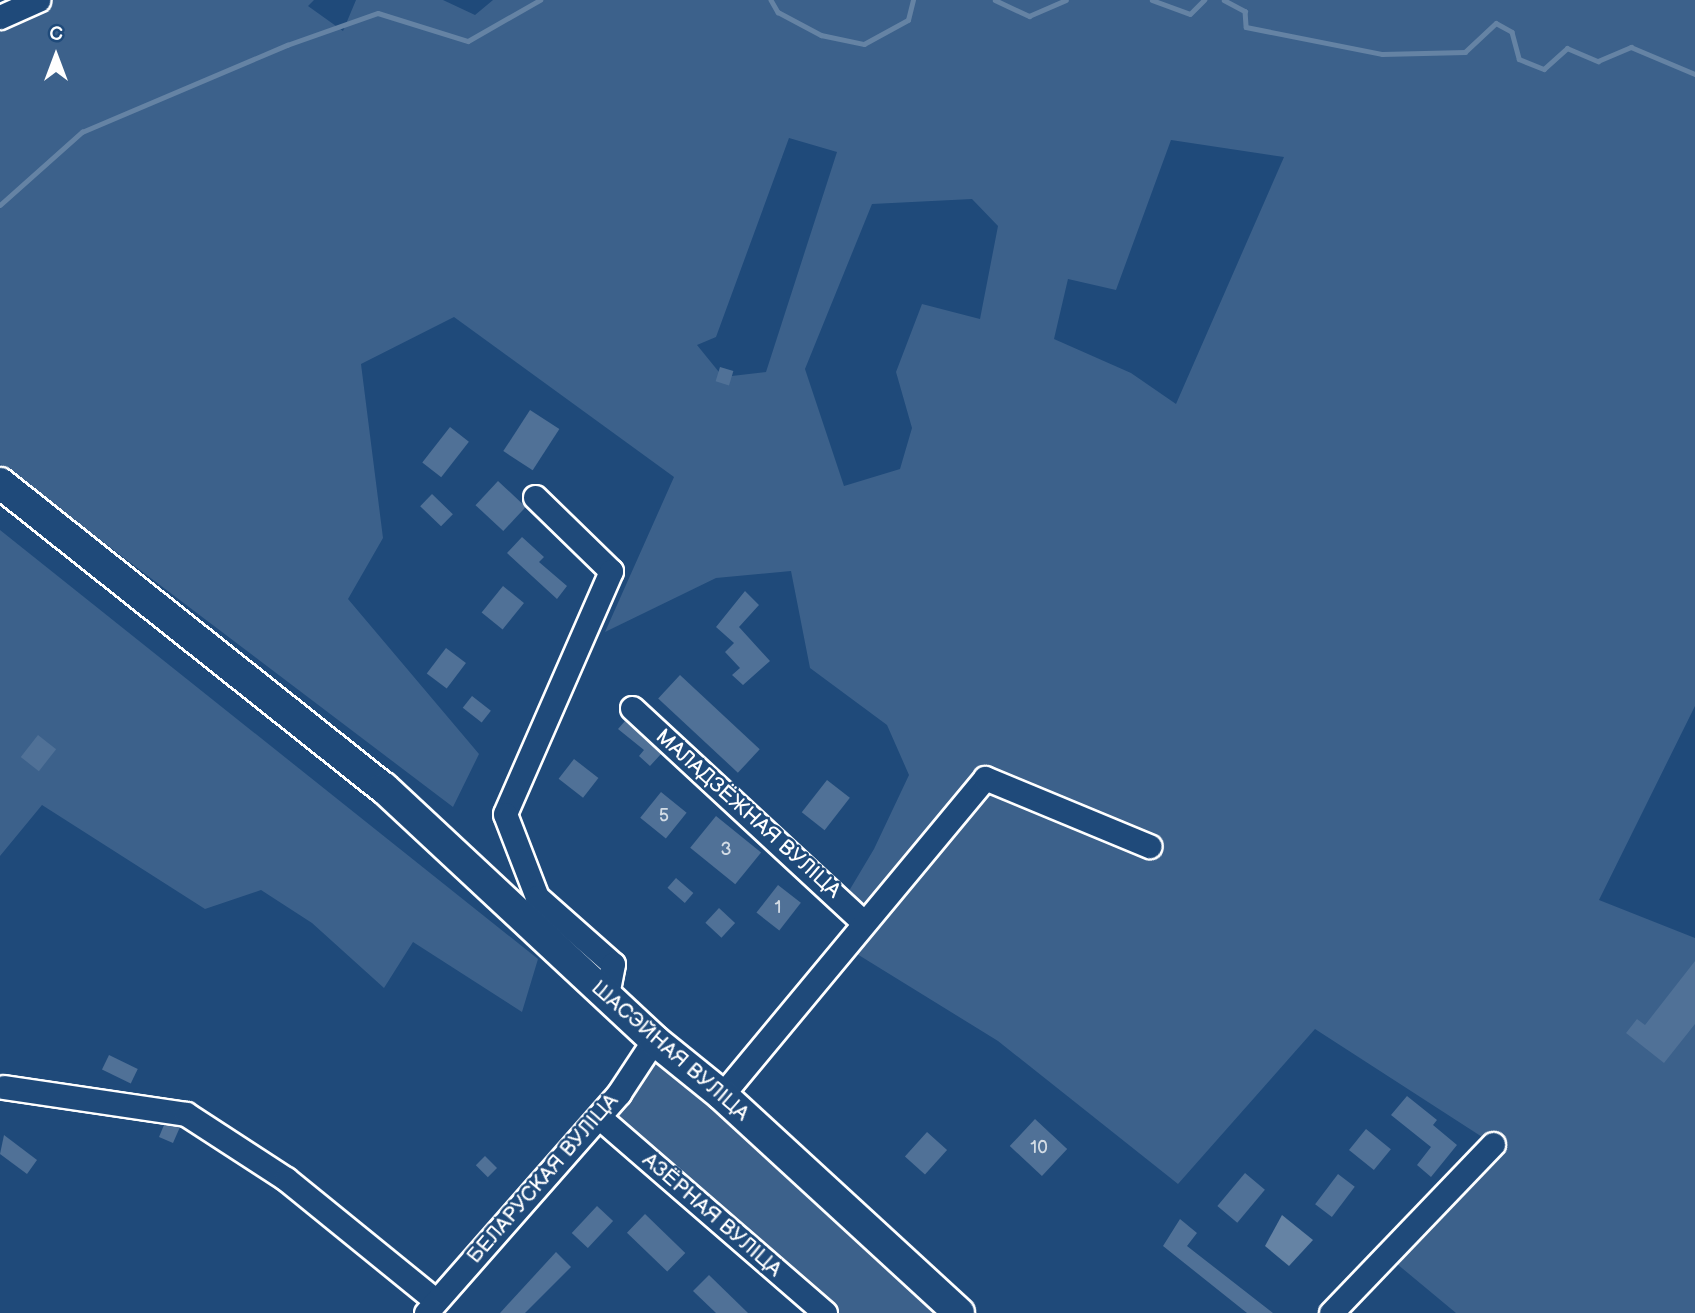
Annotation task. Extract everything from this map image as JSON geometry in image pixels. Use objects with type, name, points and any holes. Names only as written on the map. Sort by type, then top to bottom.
[{"type":"main road","name":"ШАСЭЙНАЯ ВУЛІЦА","points":[[0,483],[384,788],[654,1040],[722,1095],[959,1313]]},
{"type":"street","points":[[0,17],[38,0]]},
{"type":"street","points":[[535,497],[611,571],[505,814],[537,897],[614,964],[607,996]]},
{"type":"street","name":"МАЛАДЗЁЖНАЯ ВУЛІЦА","points":[[632,708],[863,922]]},
{"type":"street","points":[[722,1095],[985,778],[1149,846]]},
{"type":"street","name":"БЕЛАРУСКАЯ ВУЛІЦА","points":[[431,1307],[599,1117],[654,1040]]},
{"type":"street","points":[[4,1087],[186,1114],[286,1179],[431,1307]]},
{"type":"street","name":"АЗЁРНАЯ ВУЛІЦА","points":[[599,1117],[825,1313]]},
{"type":"street","points":[[1331,1313],[1493,1144]]},
{"type":"shaded area","points":[[52,0],[314,0],[308,6],[343,31],[356,0],[443,0],[475,15],[493,0],[1695,0],[1695,706],[1599,900],[1695,938],[1695,1313],[1456,1313],[1385,1254],[1493,1144],[1315,1029],[1178,1184],[998,1041],[844,946],[862,922],[843,901],[874,849],[909,775],[887,725],[810,668],[791,571],[716,578],[605,632],[674,477],[454,317],[361,364],[383,538],[348,599],[479,754],[453,807],[0,464],[0,25]],"holes":[[[789,138],[837,152],[766,372],[723,377],[697,345],[716,337]],[[1171,140],[1284,157],[1176,404],[1131,373],[1054,339],[1068,279],[1116,290]],[[972,199],[998,226],[980,319],[922,304],[896,372],[912,428],[900,469],[844,486],[805,369],[872,204]]]},
{"type":"shaded area","points":[[0,530],[538,959],[522,1012],[413,942],[384,988],[312,923],[261,890],[205,909],[42,805],[0,856]]},
{"type":"shaded area","points":[[654,1040],[956,1313],[825,1313],[599,1117]]},
{"type":"shaded area","points":[[1282,1215],[1313,1240],[1289,1266],[1265,1246]]},
{"type":"building","points":[[720,367],[733,371],[729,385],[716,381]]},
{"type":"building","points":[[530,410],[559,429],[533,470],[503,451]]},
{"type":"building","points":[[450,427],[469,442],[441,477],[422,462]]},
{"type":"building","points":[[498,481],[526,507],[503,531],[475,505]]},
{"type":"building","points":[[432,494],[453,514],[441,526],[420,506]]},
{"type":"building","points":[[522,537],[544,557],[539,562],[567,586],[557,599],[507,553]]},
{"type":"building","points":[[503,586],[524,603],[503,629],[482,612]]},
{"type":"building","points":[[745,591],[759,605],[739,627],[770,661],[743,685],[732,675],[740,668],[725,652],[734,643],[716,627]]},
{"type":"building","points":[[446,648],[466,663],[447,689],[427,674]]},
{"type":"building","points":[[680,675],[760,749],[738,773],[658,698]]},
{"type":"building","points":[[472,696],[491,711],[482,723],[463,708]]},
{"type":"building","points":[[625,721],[661,754],[650,766],[639,756],[644,750],[618,729]]},
{"type":"building","points":[[38,735],[56,749],[39,771],[21,757]]},
{"type":"building","points":[[574,759],[598,778],[583,798],[559,779]]},
{"type":"building","points":[[827,780],[850,798],[825,830],[802,812]]},
{"type":"building","points":[[661,792],[687,813],[666,838],[640,818]]},
{"type":"building","points":[[716,816],[761,853],[735,884],[690,848]]},
{"type":"building","points":[[676,878],[693,893],[685,903],[667,888]]},
{"type":"building","points":[[778,885],[801,903],[779,930],[756,913]]},
{"type":"building","points":[[719,908],[735,923],[721,938],[705,923]]},
{"type":"building","points":[[1695,961],[1695,1024],[1664,1063],[1626,1033],[1637,1019],[1645,1025]]},
{"type":"building","points":[[109,1055],[138,1069],[131,1083],[102,1069]]},
{"type":"building","points":[[1407,1096],[1437,1120],[1433,1125],[1457,1145],[1431,1177],[1417,1165],[1431,1147],[1391,1115]]},
{"type":"building","points":[[1035,1119],[1067,1149],[1042,1176],[1010,1146]]},
{"type":"building","points":[[164,1125],[180,1127],[173,1143],[159,1137]]},
{"type":"building","points":[[1366,1129],[1391,1149],[1374,1170],[1349,1150]]},
{"type":"building","points":[[927,1132],[947,1150],[925,1175],[905,1157]]},
{"type":"building","points":[[4,1135],[37,1160],[27,1174],[0,1154]]},
{"type":"building","points":[[485,1156],[497,1168],[488,1177],[476,1165]]},
{"type":"building","points":[[1245,1173],[1265,1190],[1237,1223],[1217,1206]]},
{"type":"building","points":[[1338,1174],[1355,1187],[1332,1217],[1315,1204]]},
{"type":"building","points":[[597,1206],[613,1221],[588,1248],[572,1233]]},
{"type":"building","points":[[645,1214],[685,1253],[667,1272],[627,1233]]},
{"type":"building","points":[[1180,1219],[1197,1233],[1187,1246],[1273,1313],[1247,1313],[1163,1246]]},
{"type":"building","points":[[556,1252],[571,1267],[525,1313],[500,1313]]},
{"type":"building","points":[[709,1275],[748,1313],[716,1313],[693,1291]]},
{"type":"waterway","points":[[0,205],[82,132],[287,45],[378,13],[468,41],[540,0]]},
{"type":"waterway","points":[[771,0],[778,12],[821,35],[864,44],[908,20],[913,0]]},
{"type":"waterway","points":[[995,0],[1029,16],[1066,0]]},
{"type":"waterway","points":[[1152,0],[1190,14],[1204,0]]},
{"type":"waterway","points":[[1224,0],[1245,11],[1246,27],[1382,54],[1465,52],[1496,23],[1512,32],[1519,59],[1544,69],[1567,48],[1598,61],[1631,47],[1695,74]]}]
